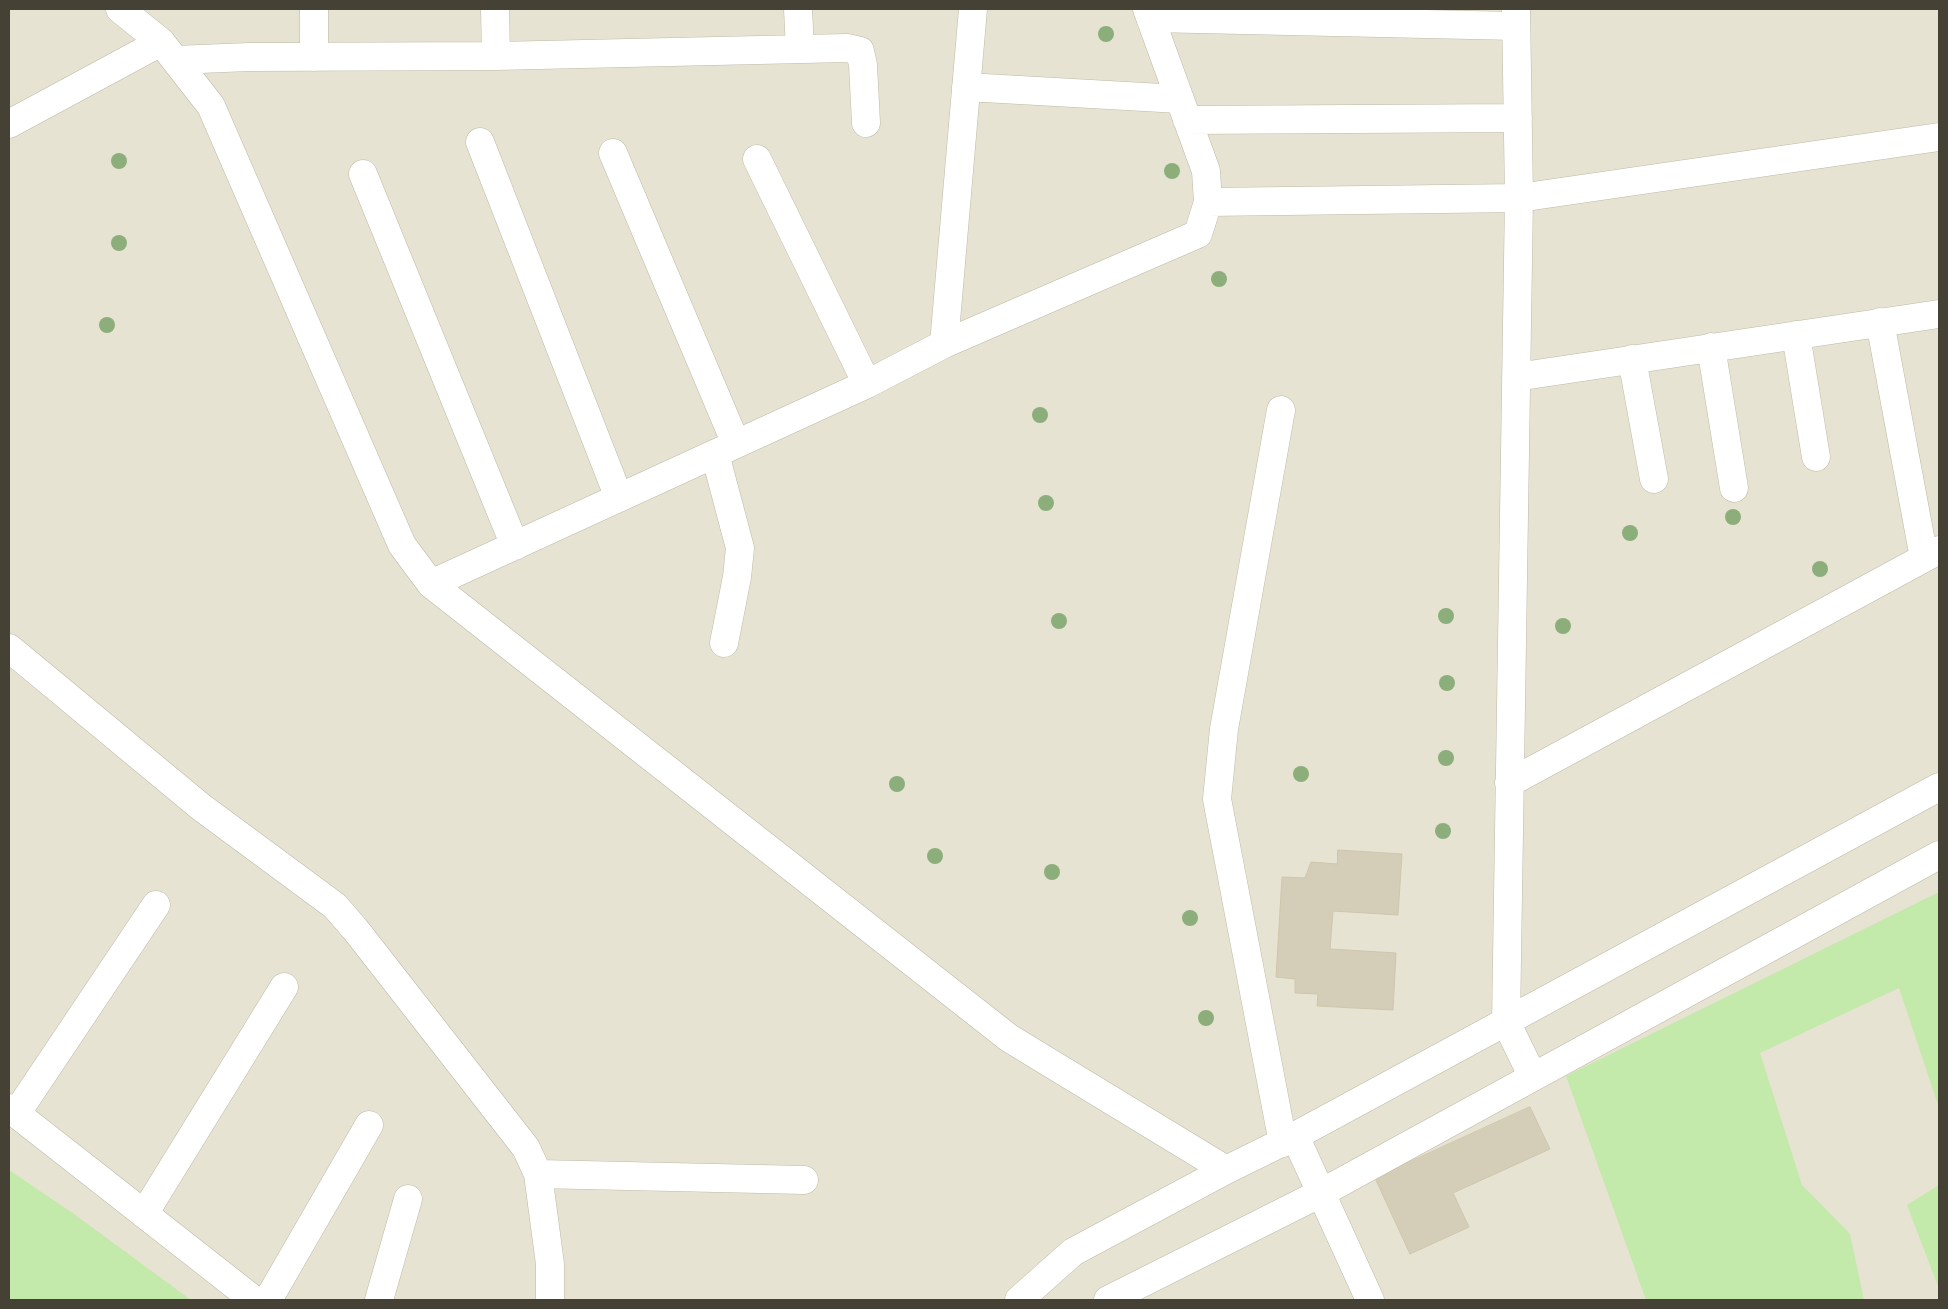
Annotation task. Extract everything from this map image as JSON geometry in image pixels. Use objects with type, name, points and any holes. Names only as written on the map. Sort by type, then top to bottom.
[{"type":"street","points":[[120,9],[168,51],[212,106],[402,545],[431,584],[1009,1038],[1226,1170]]},
{"type":"street","points":[[150,9],[168,51]]},
{"type":"street","points":[[314,9],[314,57]]},
{"type":"street","points":[[496,9],[496,56]]},
{"type":"street","points":[[798,9],[800,49]]},
{"type":"street","points":[[944,344],[973,9]]},
{"type":"street","points":[[431,584],[866,384],[944,344],[1198,234],[1208,202],[1206,171],[1149,14],[1516,17],[1519,198],[1506,1022],[1533,1077]]},
{"type":"street","points":[[9,124],[168,51],[249,57],[314,57],[496,56],[847,48],[860,51],[863,66],[866,123]]},
{"type":"street","points":[[966,87],[1184,109],[1518,118]]},
{"type":"street","points":[[1208,202],[1519,198],[1939,137]]},
{"type":"street","points":[[480,142],[620,498]]},
{"type":"street","points":[[613,153],[725,449],[740,548],[737,577],[724,643]]},
{"type":"street","points":[[756,160],[866,384]]},
{"type":"street","points":[[363,174],[514,546]]},
{"type":"street","points":[[1516,377],[1939,314]]},
{"type":"street","points":[[1509,783],[1931,554],[1880,322]]},
{"type":"street","points":[[1796,335],[1816,457]]},
{"type":"street","points":[[1711,347],[1734,488]]},
{"type":"street","points":[[1632,359],[1654,479]]},
{"type":"street","points":[[1281,410],[1224,729],[1217,799],[1289,1140],[1322,1193],[1370,1300]]},
{"type":"street","points":[[9,648],[201,807],[335,906],[361,936],[526,1148],[538,1174],[550,1264],[550,1300]]},
{"type":"street","points":[[1019,1300],[1073,1252],[1226,1170],[1289,1140],[1939,787]]},
{"type":"street","points":[[1122,1297],[1322,1193],[1939,855]]},
{"type":"street","points":[[156,905],[12,1111],[254,1300]]},
{"type":"street","points":[[144,1214],[284,987]]},
{"type":"street","points":[[268,1300],[369,1125]]},
{"type":"street","points":[[538,1174],[804,1180]]},
{"type":"street","points":[[379,1300],[408,1199]]},
{"type":"shaded area","points":[[9,9],[1939,9],[1939,1300],[9,1300]]},
{"type":"green space","points":[[1939,892],[1939,1108],[1899,988],[1760,1053],[1802,1185],[1850,1234],[1864,1300],[1646,1300],[1566,1076]]},
{"type":"green space","points":[[9,1170],[74,1214],[191,1300],[9,1300]]},
{"type":"green space","points":[[1939,1185],[1939,1289],[1907,1205]]},
{"type":"building","points":[[1338,850],[1402,854],[1398,915],[1333,911],[1330,949],[1396,953],[1393,1010],[1317,1006],[1318,994],[1295,993],[1295,979],[1276,977],[1282,877],[1305,878],[1311,862],[1337,864]]},
{"type":"building","points":[[1530,1107],[1550,1149],[1453,1193],[1469,1227],[1410,1254],[1375,1178]]}]
